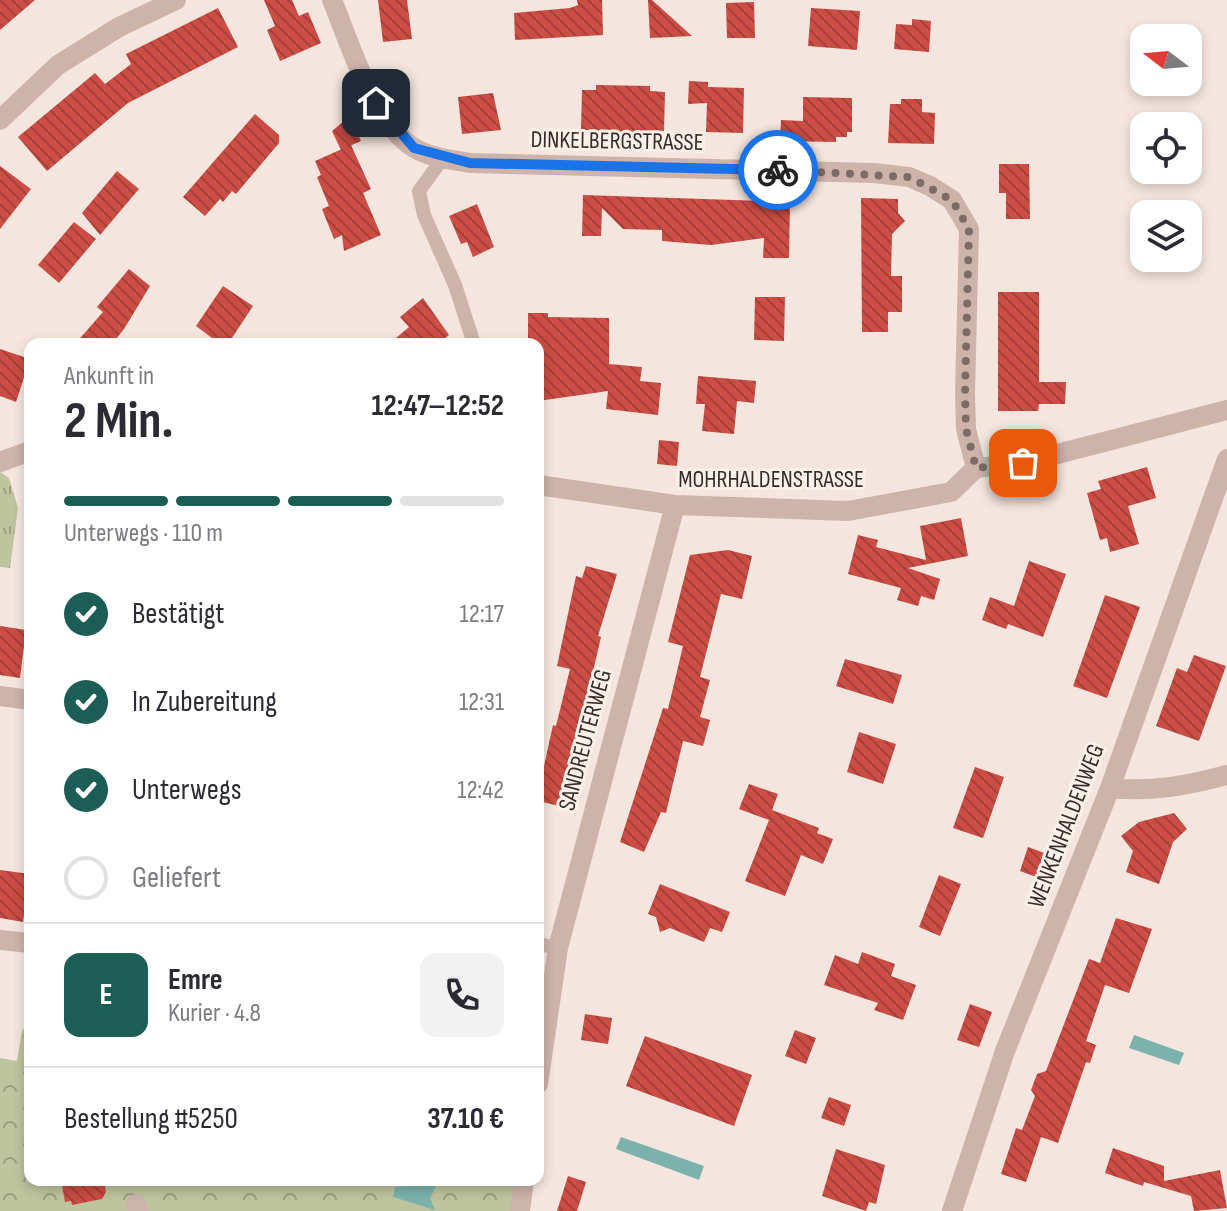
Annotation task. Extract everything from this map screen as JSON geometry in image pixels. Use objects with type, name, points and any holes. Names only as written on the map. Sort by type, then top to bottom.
[{"type":"street","points":[[0,120],[58,65],[119,27],[176,0]]},
{"type":"street","name":"DINKELBERGSTRASSE","points":[[332,0],[376,103],[414,148],[443,158],[470,163],[874,173],[909,177],[952,200],[969,229],[966,429],[976,468]]},
{"type":"street","points":[[976,468],[1023,463],[1227,410]]},
{"type":"street","points":[[0,462],[24,453]]},
{"type":"street","name":"WENKENHALDENWEG","points":[[952,1211],[1005,1051],[1110,788],[1227,459]]},
{"type":"street","name":"MOHRHALDENSTRASSE","points":[[544,486],[675,505],[848,511],[951,492],[976,468]]},
{"type":"street","name":"SANDREUTERWEG","points":[[544,1001],[548,946],[675,505]]},
{"type":"street","points":[[0,696],[24,699]]},
{"type":"street","points":[[1110,788],[1138,791],[1186,786],[1227,775]]},
{"type":"street","points":[[0,940],[24,942]]},
{"type":"street","points":[[520,1211],[523,1186]]},
{"type":"lane","points":[[443,158],[419,191],[424,215],[455,285],[472,338]]},
{"type":"green space","points":[[0,472],[9,478],[18,508],[10,568],[0,567]]},
{"type":"green space","points":[[24,1028],[24,1186],[523,1186],[520,1211],[0,1211],[0,1058],[17,1061]]},
{"type":"water","points":[[1134,1035],[1184,1053],[1179,1065],[1129,1048]]},
{"type":"water","points":[[621,1137],[704,1166],[699,1180],[616,1149]]},
{"type":"water","points":[[436,1186],[430,1198],[435,1210],[393,1197],[395,1187]]},
{"type":"building","points":[[0,0],[35,0],[0,30]]},
{"type":"building","points":[[264,0],[292,0],[299,16],[308,12],[321,43],[280,61],[267,30],[275,26]]},
{"type":"building","points":[[378,0],[407,0],[412,39],[383,42]]},
{"type":"building","points":[[577,0],[602,0],[603,35],[515,40],[514,13],[570,8],[578,5]]},
{"type":"building","points":[[648,0],[652,0],[692,36],[650,38]]},
{"type":"building","points":[[754,2],[755,38],[727,38],[726,3]]},
{"type":"building","points":[[218,8],[238,47],[128,103],[47,171],[18,137],[95,73],[105,84],[131,64],[126,54]]},
{"type":"building","points":[[811,8],[860,11],[857,50],[808,46]]},
{"type":"building","points":[[912,19],[931,21],[929,52],[894,49],[896,24],[912,25]]},
{"type":"building","points":[[689,81],[708,82],[708,87],[744,88],[743,133],[706,132],[707,103],[688,104]]},
{"type":"building","points":[[596,85],[650,86],[650,91],[665,92],[664,131],[648,131],[648,138],[597,138],[597,130],[581,130],[582,90],[596,90]]},
{"type":"building","points":[[493,93],[501,130],[462,134],[458,97]]},
{"type":"building","points":[[803,97],[852,98],[852,132],[847,132],[847,137],[836,137],[836,142],[780,141],[781,120],[803,121]]},
{"type":"building","points":[[901,99],[922,99],[922,112],[935,113],[934,144],[888,143],[890,104],[901,104]]},
{"type":"building","points":[[255,114],[279,135],[279,143],[236,194],[232,191],[223,202],[220,199],[205,216],[183,197]]},
{"type":"building","points":[[350,116],[361,141],[341,150],[332,131]]},
{"type":"building","points":[[351,145],[371,189],[363,193],[381,235],[344,251],[342,235],[334,239],[322,209],[329,206],[317,177],[321,175],[315,161]]},
{"type":"building","points":[[999,164],[1029,164],[1030,219],[1006,219],[1006,193],[999,193]]},
{"type":"building","points":[[0,166],[31,189],[0,229]]},
{"type":"building","points":[[117,171],[139,189],[100,235],[82,213]]},
{"type":"building","points":[[583,195],[790,202],[789,258],[763,258],[764,238],[711,245],[662,241],[662,230],[623,229],[602,208],[601,236],[582,236]]},
{"type":"building","points":[[861,198],[898,199],[898,213],[905,221],[892,234],[891,276],[902,276],[902,312],[888,312],[888,332],[862,332]]},
{"type":"building","points":[[477,204],[494,247],[473,257],[467,242],[461,244],[449,216]]},
{"type":"building","points":[[74,222],[96,239],[59,283],[38,265]]},
{"type":"building","points":[[129,269],[150,286],[117,338],[80,338],[103,312],[97,307]]},
{"type":"building","points":[[223,286],[253,306],[232,338],[212,338],[196,326]]},
{"type":"building","points":[[998,292],[1039,292],[1039,382],[1066,382],[1065,404],[1039,404],[1038,411],[998,411]]},
{"type":"building","points":[[755,297],[785,297],[784,341],[754,340]]},
{"type":"building","points":[[423,298],[449,335],[445,338],[396,338],[409,327],[400,317]]},
{"type":"building","points":[[528,313],[548,313],[548,317],[609,318],[609,364],[642,367],[640,381],[661,383],[658,415],[606,409],[608,391],[544,400],[544,338],[528,338]]},
{"type":"building","points":[[0,349],[24,357],[24,377],[16,402],[0,396]]},
{"type":"building","points":[[698,376],[756,381],[754,403],[737,401],[734,434],[702,431],[705,404],[696,404]]},
{"type":"building","points":[[659,440],[679,442],[677,466],[657,464]]},
{"type":"building","points":[[1147,467],[1156,498],[1128,506],[1139,544],[1110,552],[1107,538],[1100,540],[1087,493],[1101,489],[1098,481]]},
{"type":"building","points":[[961,518],[968,556],[908,568],[940,579],[934,600],[921,596],[918,606],[897,600],[901,588],[848,574],[858,535],[878,540],[876,547],[926,560],[920,526]]},
{"type":"building","points":[[728,550],[752,556],[742,599],[721,594],[700,677],[710,680],[700,717],[710,720],[703,746],[683,741],[666,813],[661,812],[644,852],[620,842],[663,708],[668,709],[683,646],[668,642],[690,555]]},
{"type":"building","points":[[1029,561],[1066,574],[1043,637],[1008,624],[1006,629],[982,620],[990,597],[1014,606]]},
{"type":"building","points":[[586,566],[617,574],[598,636],[601,637],[584,710],[596,713],[588,743],[578,741],[568,808],[544,802],[544,766],[570,669],[557,666],[576,576],[582,578]]},
{"type":"building","points":[[1105,595],[1140,607],[1107,698],[1073,686]]},
{"type":"building","points":[[0,626],[24,630],[20,678],[0,675]]},
{"type":"building","points":[[1194,655],[1226,666],[1199,741],[1156,726],[1177,668],[1187,672]]},
{"type":"building","points":[[845,659],[902,675],[893,704],[836,686]]},
{"type":"building","points":[[859,732],[896,744],[883,784],[847,772]]},
{"type":"building","points":[[975,767],[1004,777],[983,838],[953,828]]},
{"type":"building","points":[[749,784],[778,794],[772,810],[819,828],[817,833],[833,839],[823,864],[801,855],[785,896],[745,881],[769,820],[739,809]]},
{"type":"building","points":[[1174,813],[1187,829],[1173,842],[1159,884],[1126,872],[1133,851],[1121,836],[1139,822]]},
{"type":"building","points":[[1028,847],[1050,855],[1042,879],[1020,871]]},
{"type":"building","points":[[0,870],[24,873],[23,922],[0,918]]},
{"type":"building","points":[[939,875],[961,884],[940,936],[919,927]]},
{"type":"building","points":[[660,884],[730,912],[722,932],[710,928],[704,942],[670,928],[660,932],[656,917],[648,914]]},
{"type":"building","points":[[1116,918],[1152,929],[1129,993],[1105,985],[1086,1041],[1096,1045],[1090,1063],[1086,1062],[1058,1143],[1041,1137],[1026,1182],[1001,1174],[1016,1128],[1022,1130],[1035,1096],[1031,1090],[1037,1074],[1046,1071],[1089,959],[1100,963]]},
{"type":"building","points":[[862,952],[895,964],[891,976],[916,985],[903,1020],[874,1010],[878,1003],[824,985],[835,955],[858,964]]},
{"type":"building","points":[[970,1004],[992,1012],[979,1047],[957,1040]]},
{"type":"building","points":[[585,1014],[612,1018],[608,1044],[581,1040]]},
{"type":"building","points":[[795,1030],[816,1038],[806,1064],[785,1056]]},
{"type":"building","points":[[645,1036],[752,1075],[734,1126],[626,1086]]},
{"type":"building","points":[[829,1097],[851,1105],[844,1126],[821,1118]]},
{"type":"building","points":[[1113,1148],[1164,1166],[1164,1181],[1220,1170],[1227,1208],[1194,1211],[1191,1196],[1144,1182],[1143,1186],[1105,1173]]},
{"type":"building","points":[[836,1149],[885,1165],[876,1204],[869,1202],[866,1211],[822,1196]]},
{"type":"building","points":[[568,1176],[586,1182],[577,1211],[557,1211]]},
{"type":"building","points":[[62,1186],[105,1186],[102,1199],[72,1205],[71,1201],[65,1202]]},
{"type":"way so far","points":[[778,170],[909,177],[952,200],[969,229],[966,429],[976,468],[1023,463]]},
{"type":"route","points":[[376,103],[414,148],[470,163],[778,170]]}]
